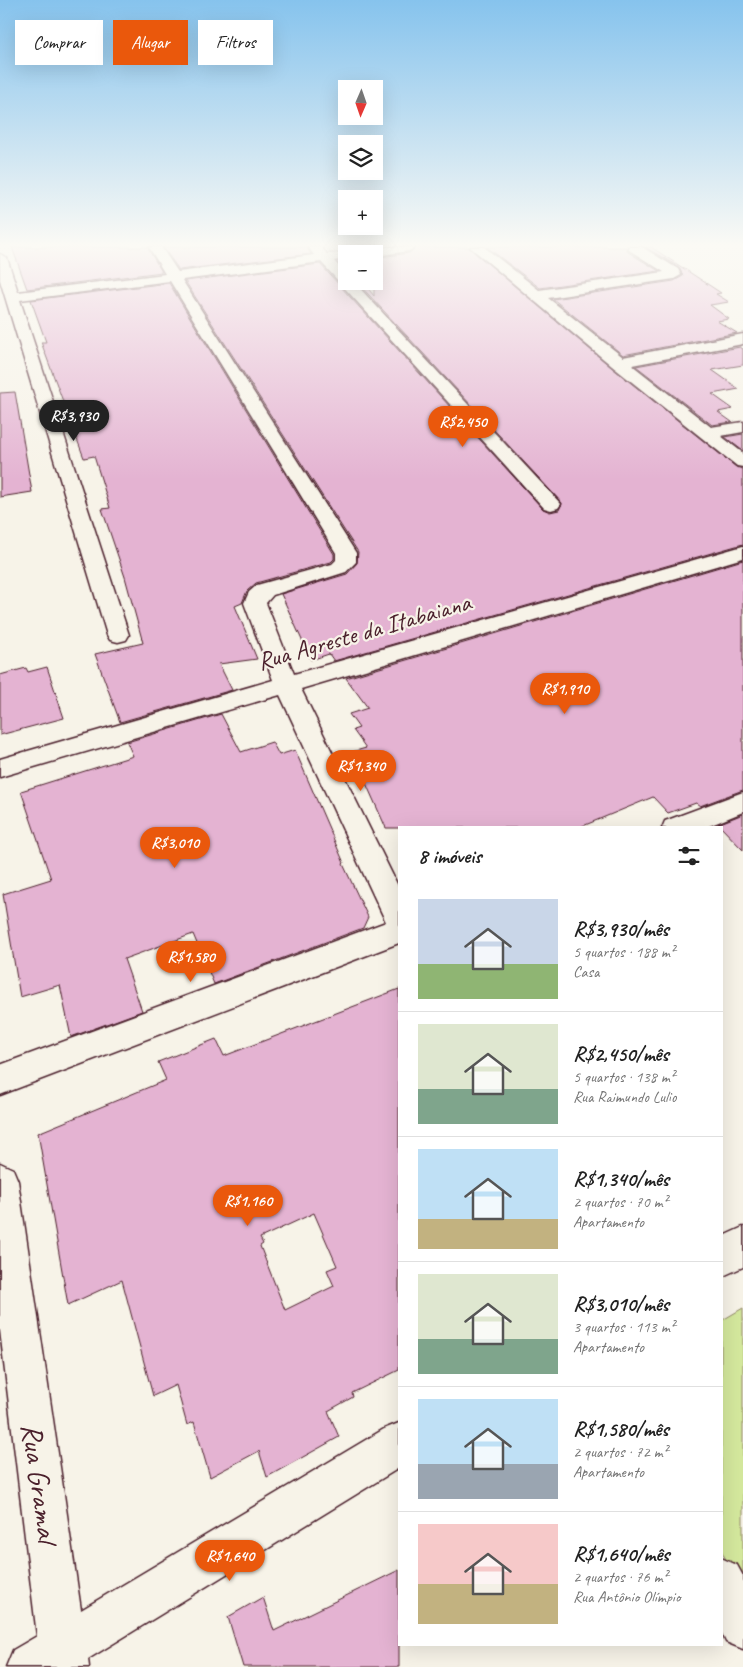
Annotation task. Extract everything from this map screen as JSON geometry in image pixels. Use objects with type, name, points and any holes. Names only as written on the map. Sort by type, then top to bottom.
[{"type":"street","points":[[21,325],[118,635]]},
{"type":"street","points":[[203,325],[346,553],[346,562],[339,568],[265,590],[257,597],[255,603],[286,683],[398,917]]},
{"type":"street","points":[[386,325],[551,504]]},
{"type":"street","points":[[572,325],[743,462]]},
{"type":"street","points":[[618,363],[743,339]]},
{"type":"street","points":[[707,433],[743,427]]},
{"type":"street","name":"Rua Agreste da Itabaiana","points":[[0,768],[286,683],[743,552]]},
{"type":"street","points":[[680,826],[743,802]]},
{"type":"street","points":[[0,1080],[398,930]]},
{"type":"street","name":"Rua Gramal","points":[[0,1180],[52,1661]]},
{"type":"street","points":[[723,1257],[743,1246]]},
{"type":"street","points":[[52,1661],[398,1445]]},
{"type":"street","points":[[723,1585],[743,1624]]},
{"type":"green space","points":[[743,1308],[743,1593],[723,1554],[723,1320]]},
{"type":"building","points":[[40,325],[194,325],[334,554],[334,559],[331,562],[256,583],[247,591],[242,603],[235,606],[257,659],[219,664],[232,690],[120,722],[95,654],[143,643],[125,577],[102,509],[110,508],[94,456],[84,458],[41,342],[46,342]]},
{"type":"building","points":[[213,325],[375,325],[543,509],[550,512],[559,510],[562,503],[397,325],[561,325],[736,467],[743,469],[743,544],[334,661],[329,654],[311,660],[281,594],[347,574],[357,563],[358,552]]},
{"type":"building","points":[[585,325],[723,325],[737,333],[623,355]]},
{"type":"building","points":[[740,347],[743,349],[743,365],[712,370],[739,389],[712,394],[733,409],[718,412],[732,422],[712,425],[636,366]]},
{"type":"building","points":[[15,392],[32,492],[0,497],[0,393]]},
{"type":"building","points":[[743,434],[743,451],[725,437]]},
{"type":"building","points":[[743,560],[743,790],[700,806],[696,803],[668,813],[653,797],[583,826],[398,826],[398,828],[386,828],[352,752],[366,748],[353,730],[359,728],[349,714],[368,708],[346,678]]},
{"type":"building","points":[[47,667],[64,718],[0,735],[0,675],[26,668],[28,672]]},
{"type":"building","points":[[221,714],[241,752],[272,742],[279,755],[295,750],[343,864],[368,917],[363,928],[214,984],[193,934],[124,959],[142,1011],[71,1037],[60,985],[20,997],[3,894],[51,879],[21,791],[133,756],[127,742]]},
{"type":"building","points":[[743,814],[743,850],[723,829],[723,826],[718,824]]},
{"type":"building","points":[[398,989],[398,1370],[352,1393],[353,1397],[328,1411],[339,1437],[267,1477],[259,1451],[210,1477],[194,1422],[187,1425],[176,1385],[153,1396],[122,1280],[68,1305],[38,1133],[166,1080],[158,1062],[216,1039],[224,1056]],"holes":[[[314,1213],[337,1266],[327,1270],[334,1286],[285,1310],[260,1246],[263,1244],[260,1238]]]},
{"type":"building","points":[[398,1570],[399,1667],[243,1667],[228,1617],[263,1597],[274,1631]]}]
